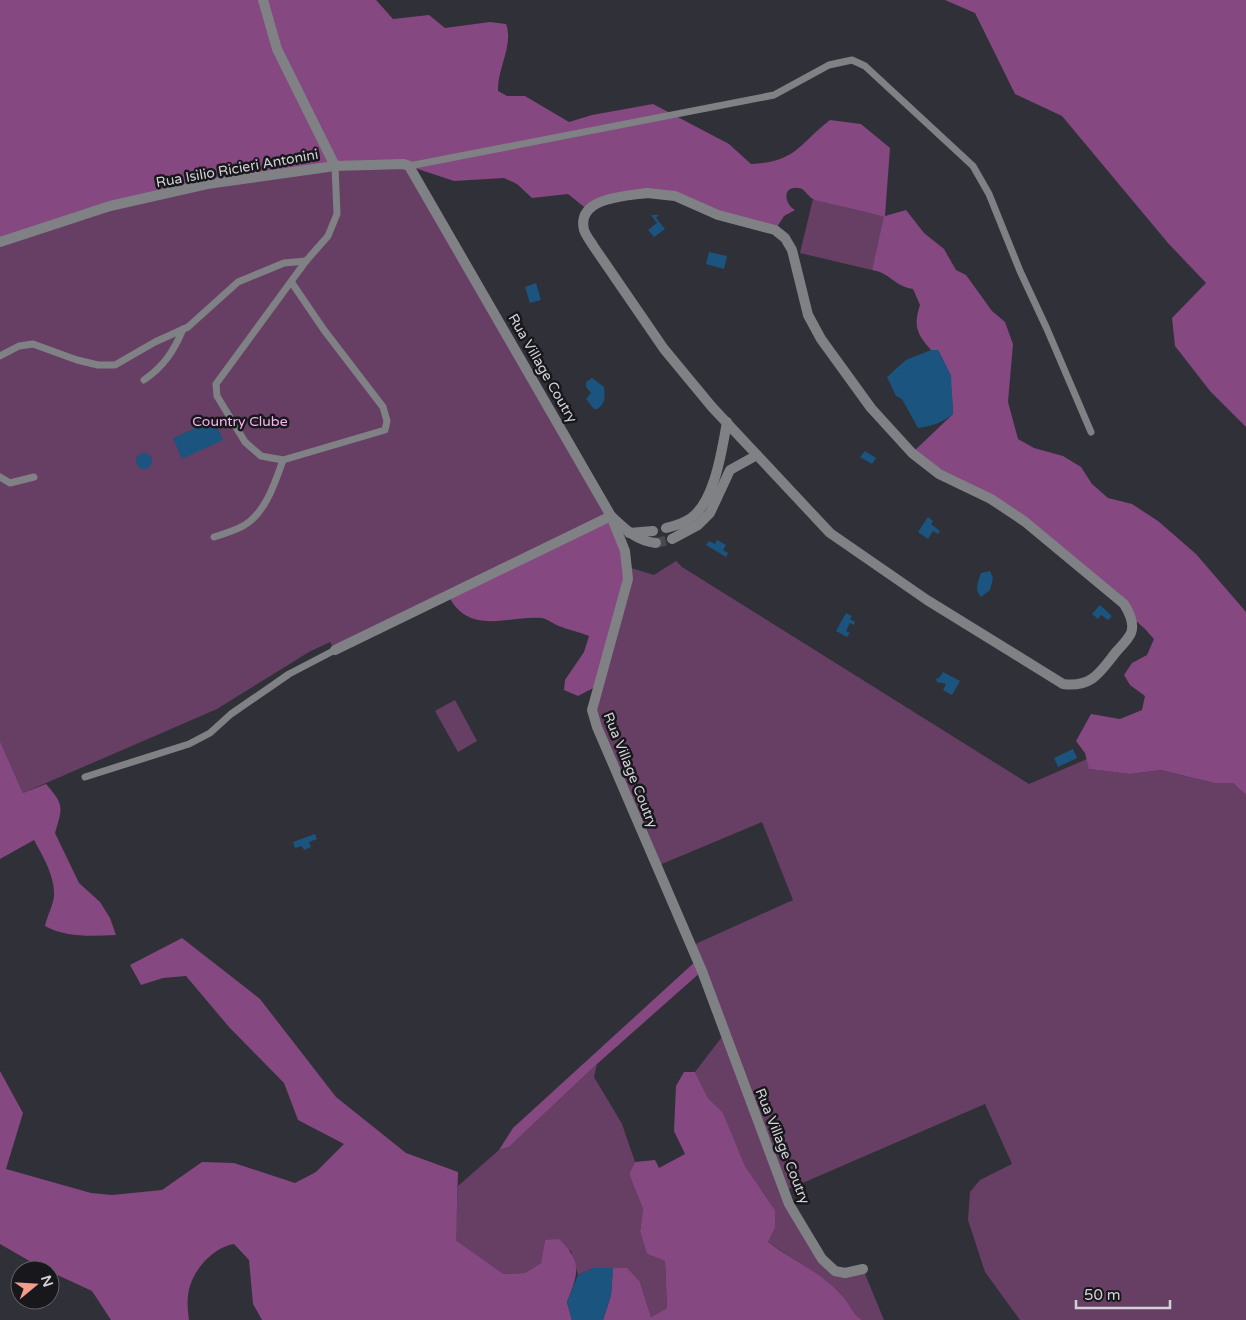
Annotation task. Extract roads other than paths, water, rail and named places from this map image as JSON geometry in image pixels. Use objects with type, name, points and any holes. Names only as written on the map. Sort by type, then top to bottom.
[{"type":"street","name":"Rua Isilio Ricieri Antonini","points":[[0,242],[110,206],[207,184],[335,166],[277,49],[264,0]]},
{"type":"street","points":[[335,166],[404,164],[409,166]]},
{"type":"street","name":"Rua Village Coutry","points":[[409,166],[611,516],[625,551],[628,579],[592,710],[597,727],[697,960],[789,1204],[822,1259],[835,1271],[845,1273],[863,1269]]},
{"type":"street","points":[[646,193],[675,196],[718,215],[775,230],[785,238],[792,250],[808,315],[821,339],[871,408],[912,453],[939,474],[991,499],[1024,520],[1124,604],[1132,618],[1131,632],[1098,675],[1088,682],[1075,685],[1063,684],[927,600],[830,533],[757,455],[712,407],[664,349],[594,247],[584,229],[585,217],[588,210],[598,203],[610,198],[646,193]]},
{"type":"street","points":[[666,528],[692,518],[700,508],[709,492],[720,458],[727,422]]},
{"type":"street","points":[[672,539],[698,525],[710,513],[730,470],[757,455]]},
{"type":"street","points":[[334,650],[611,516],[628,533],[645,542],[656,543]]},
{"type":"street","points":[[628,533],[653,530]]},
{"type":"lane","points":[[409,166],[774,95],[830,65],[852,60],[865,66],[973,166],[989,194],[1020,271],[1048,329],[1091,432]]},
{"type":"lane","points":[[292,283],[324,330],[383,407],[387,420],[385,430],[283,460],[261,456],[245,442],[215,391],[216,384],[306,262],[328,236],[337,214],[335,166]]},
{"type":"lane","points":[[0,356],[19,346],[33,344],[77,360],[98,365],[115,365],[200,318],[238,282],[284,264],[306,262]]},
{"type":"lane","points":[[144,380],[166,362],[175,351],[183,329]]},
{"type":"lane","points":[[214,537],[243,526],[256,516],[275,484],[283,460]]},
{"type":"lane","points":[[0,477],[10,483],[34,477]]},
{"type":"lane","points":[[85,777],[189,744],[210,733],[231,714],[289,674],[334,650]]},
{"type":"water","points":[[651,215],[659,215],[656,218],[665,229],[654,237],[648,230],[657,223]]},
{"type":"water","points":[[709,252],[727,256],[724,269],[706,264]]},
{"type":"water","points":[[536,283],[541,300],[530,303],[525,287]]},
{"type":"water","points":[[931,350],[938,350],[951,375],[953,414],[937,424],[918,428],[902,399],[896,396],[887,377],[906,360]]},
{"type":"water","points":[[592,378],[604,387],[605,397],[597,409],[594,409],[586,399],[591,393],[586,387],[586,382]]},
{"type":"water","points":[[214,420],[223,440],[182,459],[173,438]]},
{"type":"water","points":[[865,451],[876,458],[872,464],[860,457]]},
{"type":"water","points":[[144,453],[150,455],[152,461],[150,467],[144,469],[138,467],[136,461],[138,455]]},
{"type":"water","points":[[928,517],[933,521],[931,524],[940,531],[938,534],[933,531],[928,539],[918,532]]},
{"type":"water","points":[[717,540],[726,545],[723,550],[728,553],[726,557],[706,545],[709,541],[715,544]]},
{"type":"water","points":[[990,571],[993,578],[990,590],[981,597],[977,585],[981,573]]},
{"type":"water","points":[[1100,605],[1112,616],[1108,620],[1101,615],[1098,619],[1092,614]]},
{"type":"water","points":[[846,613],[852,616],[850,619],[855,622],[854,625],[850,623],[846,631],[850,633],[847,637],[836,631]]},
{"type":"water","points":[[943,672],[960,681],[952,695],[943,690],[946,684],[937,682],[936,679]]},
{"type":"water","points":[[1073,749],[1077,758],[1058,767],[1054,758]]},
{"type":"water","points":[[315,834],[317,839],[309,842],[311,847],[304,850],[302,846],[295,848],[293,842]]},
{"type":"water","points":[[594,1268],[613,1268],[611,1295],[603,1320],[572,1320],[567,1302],[578,1275]]},
{"type":"tunnel","points":[[656,543],[672,539]]},
{"type":"park label","name":"Country Clube","points":[[240,421]]}]
